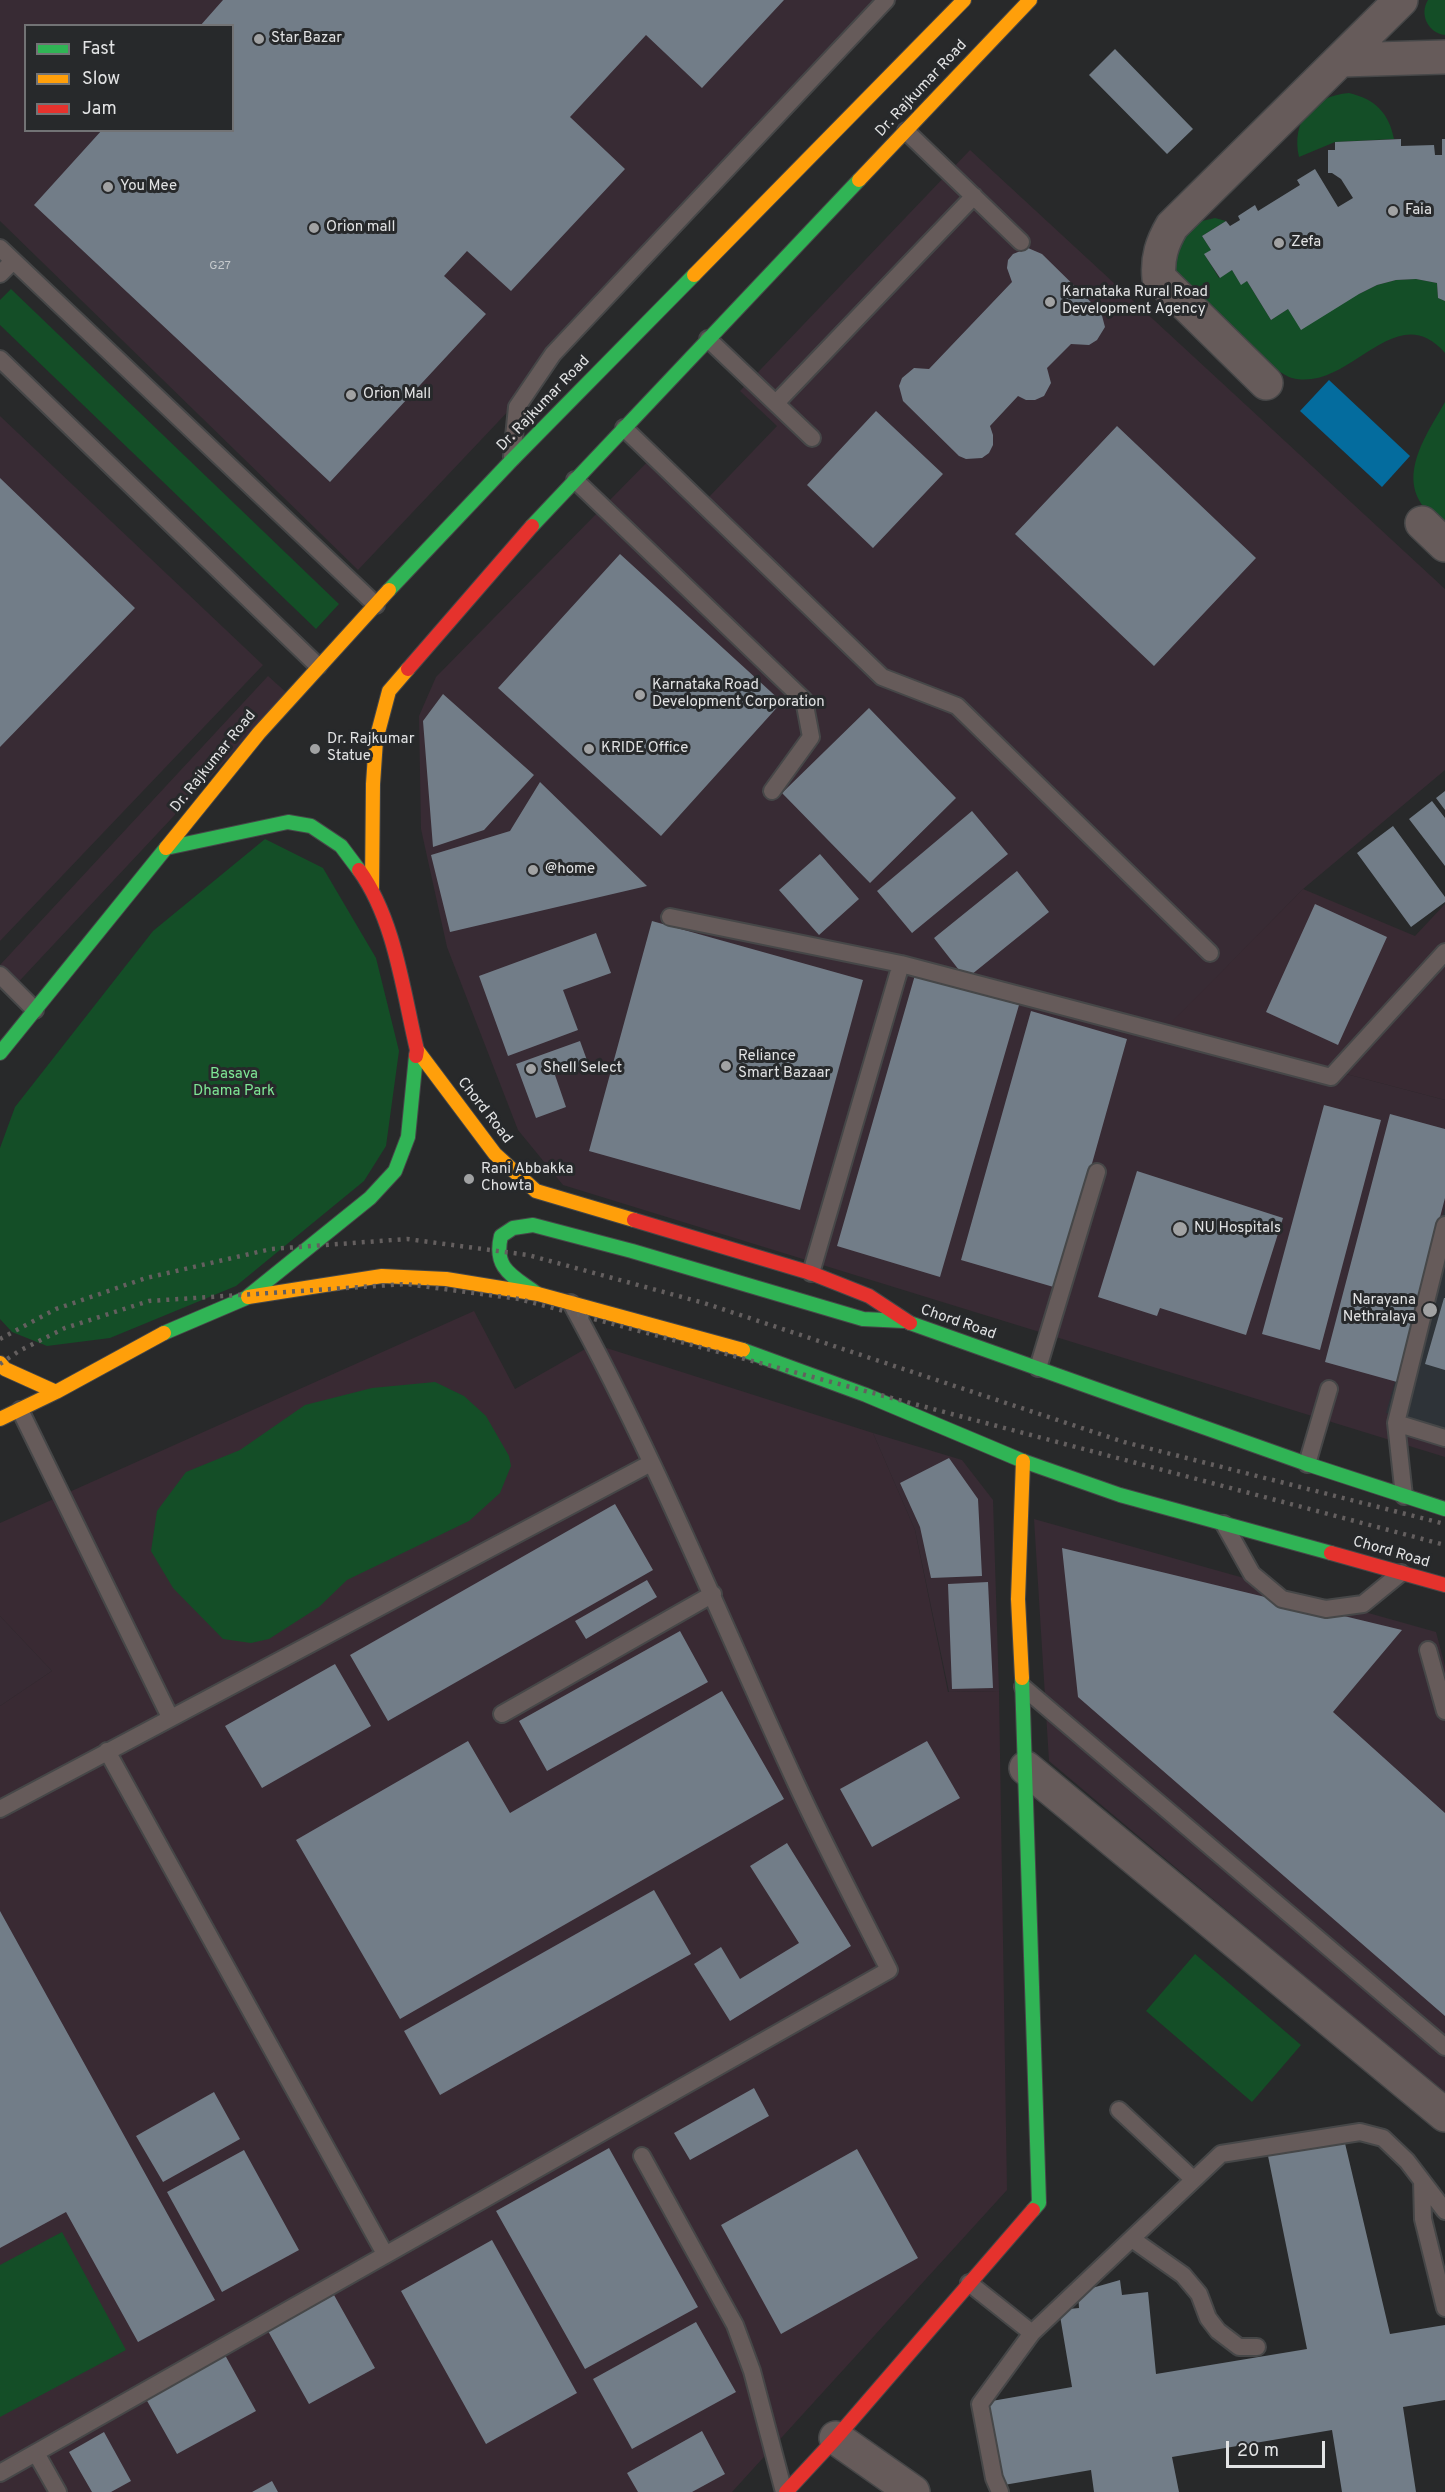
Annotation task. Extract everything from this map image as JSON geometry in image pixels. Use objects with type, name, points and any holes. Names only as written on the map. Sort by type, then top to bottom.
[{"type":"main road","name":"Dr. Rajkumar Road","points":[[0,1053],[259,733],[318,666],[511,461],[964,0]]},
{"type":"main road","name":"Dr. Rajkumar Road","points":[[372,888],[373,784],[376,740],[389,691],[536,521],[1030,0]]},
{"type":"main road","points":[[166,848],[288,822],[310,826],[340,846],[372,888],[393,947],[417,1050],[408,1137],[395,1172],[370,1198],[246,1298]]},
{"type":"main road","name":"Chord Road","points":[[417,1050],[495,1154],[536,1191],[811,1273],[869,1296],[904,1322],[1308,1464],[1445,1509]]},
{"type":"main road","points":[[538,1294],[508,1273],[501,1264],[498,1248],[501,1236],[513,1228],[532,1225],[632,1251],[863,1319],[904,1322]]},
{"type":"main road","points":[[0,1419],[56,1392],[155,1337],[246,1298],[382,1276],[446,1279],[538,1294]]},
{"type":"main road","name":"Chord Road","points":[[538,1294],[752,1352],[866,1395],[1023,1461],[1120,1495],[1445,1585]]},
{"type":"main road","points":[[0,1363],[5,1369],[56,1392]]},
{"type":"main road","points":[[785,2492],[836,2438],[1039,2203],[1026,1768],[1018,1599],[1023,1461]]},
{"type":"street","points":[[1266,383],[1159,278],[1159,257],[1164,240],[1172,226],[1401,0]]},
{"type":"street","points":[[1342,60],[1445,57]]},
{"type":"street","points":[[1026,1768],[1445,2115]]},
{"type":"street","points":[[836,2438],[913,2492]]},
{"type":"lane","points":[[511,461],[517,407],[553,354],[886,0]]},
{"type":"lane","points":[[906,131],[1021,242]]},
{"type":"lane","points":[[776,403],[974,196]]},
{"type":"lane","points":[[0,248],[376,605]]},
{"type":"lane","points":[[0,274],[13,261]]},
{"type":"lane","points":[[708,339],[812,438]]},
{"type":"lane","points":[[0,358],[318,666]]},
{"type":"lane","points":[[624,428],[882,677],[957,706],[1210,953]]},
{"type":"lane","points":[[575,480],[804,700],[811,737],[772,791]]},
{"type":"lane","points":[[670,917],[901,964],[1331,1077],[1445,952]]},
{"type":"lane","points":[[811,1273],[901,964]]},
{"type":"lane","points":[[0,975],[35,1010]]},
{"type":"lane","points":[[1038,1368],[1097,1172]]},
{"type":"lane","points":[[1404,1496],[1396,1423],[1445,1225]]},
{"type":"lane","points":[[0,2473],[889,1970],[796,1784],[713,1594],[594,1344],[572,1303]]},
{"type":"lane","points":[[1308,1464],[1329,1389]]},
{"type":"lane","points":[[20,1410],[170,1717]]},
{"type":"lane","points":[[1396,1423],[1445,1438]]},
{"type":"lane","points":[[0,1809],[651,1463]]},
{"type":"lane","points":[[1224,1524],[1252,1574],[1282,1599],[1326,1609],[1363,1604],[1401,1573]]},
{"type":"lane","points":[[502,1714],[713,1594]]},
{"type":"lane","points":[[1428,1650],[1445,1711]]},
{"type":"lane","points":[[1022,1686],[1445,2046]]},
{"type":"lane","points":[[107,1751],[385,2254]]},
{"type":"lane","points":[[1119,2110],[1193,2179]]},
{"type":"lane","points":[[1000,2492],[994,2478],[980,2404],[1032,2333],[1221,2154],[1360,2132],[1383,2138],[1407,2161],[1445,2211]]},
{"type":"lane","points":[[642,2156],[735,2325],[752,2371],[785,2492]]},
{"type":"lane","points":[[1422,2181],[1423,2219],[1445,2308]]},
{"type":"lane","points":[[1132,2239],[1184,2275],[1198,2294],[1208,2318],[1218,2331],[1239,2347],[1257,2347]]},
{"type":"lane","points":[[969,2283],[1032,2333]]},
{"type":"lane","points":[[36,2452],[58,2492]]},
{"type":"shaded area","name":"Orion Mall","points":[[0,0],[897,0],[358,570],[0,221]]},
{"type":"shaded area","points":[[970,150],[1445,589],[1445,770],[1303,889],[1168,1027],[1445,1100],[1445,1457],[563,1185],[518,1130],[447,947],[421,829],[419,716],[436,677],[659,450],[709,497],[777,426],[740,391]]},
{"type":"shaded area","points":[[0,416],[263,665],[0,941]]},
{"type":"shaded area","points":[[268,676],[288,694],[10,991],[0,982],[0,965]]},
{"type":"shaded area","points":[[1303,889],[1415,936],[1445,904],[1445,1100],[1167,1027]]},
{"type":"shaded area","name":"Narayana Nethralaya","points":[[1445,1207],[1445,1430],[1386,1413]]},
{"type":"shaded area","points":[[474,1311],[515,1389],[594,1344],[873,1433],[915,1530],[948,1692],[999,1691],[1007,2190],[732,2492],[0,2492],[0,1706],[52,1671],[0,1616],[0,1523]]},
{"type":"shaded area","points":[[873,1433],[962,1460],[993,1500],[999,1691],[949,1692],[915,1530]]},
{"type":"shaded area","points":[[1034,1519],[1436,1632],[1445,1666],[1445,2094],[1049,1761]]},
{"type":"shaded area","points":[[0,1616],[52,1671],[0,1706]]},
{"type":"green space","points":[[1428,0],[1445,0],[1445,35],[1434,31],[1427,22],[1424,11]]},
{"type":"green space","points":[[1349,93],[1366,99],[1379,108],[1389,122],[1394,139],[1335,142],[1299,157],[1298,132],[1307,113],[1324,99]]},
{"type":"green space","points":[[1215,218],[1226,221],[1202,236],[1211,250],[1205,255],[1219,278],[1232,270],[1241,284],[1247,281],[1271,320],[1288,309],[1359,294],[1377,285],[1396,280],[1416,279],[1437,283],[1438,298],[1445,301],[1445,353],[1426,338],[1408,335],[1390,339],[1333,372],[1313,379],[1292,378],[1282,373],[1251,348],[1176,274],[1175,252],[1183,236],[1193,223]]},
{"type":"green space","points":[[11,289],[339,604],[316,629],[0,325],[0,300]]},
{"type":"green space","points":[[1445,402],[1445,526],[1424,507],[1416,494],[1414,481],[1418,453]]},
{"type":"green space","name":"Basava Dhama Park","points":[[265,839],[323,868],[376,958],[399,1051],[386,1146],[364,1181],[236,1286],[110,1338],[47,1346],[12,1332],[0,1319],[0,1148],[15,1107],[153,931]]},
{"type":"green space","points":[[435,1382],[464,1396],[486,1416],[509,1456],[511,1466],[500,1493],[469,1521],[347,1580],[319,1607],[269,1639],[251,1643],[223,1639],[173,1588],[151,1551],[157,1511],[186,1472],[240,1450],[305,1405],[372,1388]]},
{"type":"green space","points":[[1195,1954],[1301,2045],[1252,2102],[1146,2011]]},
{"type":"green space","points":[[62,2232],[126,2350],[0,2417],[0,2265]]},
{"type":"water","points":[[1329,380],[1410,456],[1382,487],[1300,411]]},
{"type":"building","name":"Orion Mall","points":[[223,0],[784,0],[702,88],[646,35],[570,117],[625,169],[511,291],[467,251],[444,276],[486,314],[330,482],[34,205],[100,132],[234,132],[234,24],[202,24]]},
{"type":"building","points":[[1115,49],[1193,129],[1167,154],[1089,75]]},
{"type":"building","points":[[1401,139],[1401,146],[1434,145],[1435,155],[1442,155],[1442,139],[1445,139],[1445,301],[1438,298],[1437,283],[1416,279],[1396,280],[1377,285],[1359,294],[1301,330],[1288,309],[1271,320],[1247,281],[1241,285],[1232,270],[1220,278],[1204,254],[1211,250],[1202,236],[1226,221],[1230,226],[1240,220],[1238,216],[1255,205],[1258,211],[1300,185],[1297,180],[1315,169],[1338,207],[1353,198],[1341,179],[1328,173],[1328,150],[1335,150],[1335,142]]},
{"type":"building","points":[[1028,248],[1042,254],[1101,312],[1105,327],[1097,340],[1089,345],[1071,344],[1047,368],[1051,383],[1044,396],[1035,400],[1026,400],[1018,396],[990,426],[993,445],[989,453],[982,458],[966,459],[959,456],[903,401],[899,386],[902,378],[914,368],[929,369],[1012,282],[1007,268],[1008,260],[1013,254]]},
{"type":"building","points":[[876,411],[943,474],[873,548],[807,485]]},
{"type":"building","points":[[1117,426],[1256,558],[1154,666],[1015,534]]},
{"type":"building","points":[[0,478],[135,608],[0,747]]},
{"type":"building","name":"Karnataka Road Development Corporation","points":[[620,554],[782,702],[661,836],[498,688]]},
{"type":"building","points":[[443,694],[534,775],[484,830],[433,847],[423,721]]},
{"type":"building","points":[[869,708],[956,798],[870,883],[782,793]]},
{"type":"building","name":"@home","points":[[540,782],[647,886],[450,932],[431,855],[510,831]]},
{"type":"building","points":[[1445,791],[1445,810],[1436,798]]},
{"type":"building","points":[[1432,801],[1445,818],[1445,866],[1409,819]]},
{"type":"building","points":[[972,811],[1008,854],[912,933],[877,891]]},
{"type":"building","points":[[1393,826],[1445,897],[1445,902],[1411,927],[1357,853]]},
{"type":"building","points":[[820,854],[859,899],[819,935],[779,890]]},
{"type":"building","points":[[1017,871],[1049,912],[966,979],[934,938]]},
{"type":"building","points":[[1315,904],[1387,937],[1338,1045],[1266,1012]]},
{"type":"building","name":"Reliance Smart Bazaar","points":[[652,921],[863,980],[800,1210],[589,1151]]},
{"type":"building","points":[[596,933],[611,973],[563,990],[578,1030],[508,1056],[479,976]]},
{"type":"building","points":[[915,975],[1019,1005],[940,1277],[837,1246]]},
{"type":"building","points":[[1031,1011],[1127,1039],[1057,1288],[961,1260]]},
{"type":"building","points":[[580,1041],[588,1063],[555,1075],[566,1107],[536,1118],[516,1064]]},
{"type":"building","points":[[1324,1105],[1381,1120],[1320,1350],[1262,1334]]},
{"type":"building","points":[[1390,1114],[1445,1129],[1445,1198],[1397,1382],[1325,1362]]},
{"type":"building","points":[[1137,1171],[1283,1218],[1246,1335],[1160,1308],[1157,1316],[1098,1297]]},
{"type":"building","points":[[1445,1298],[1445,1370],[1425,1364]]},
{"type":"building","points":[[949,1458],[978,1499],[982,1576],[931,1578],[920,1527],[900,1483]]},
{"type":"building","points":[[615,1504],[653,1570],[388,1721],[350,1655]]},
{"type":"building","points":[[1062,1548],[1402,1630],[1333,1712],[1445,1813],[1445,2016],[1078,1697]]},
{"type":"building","points":[[647,1580],[657,1597],[586,1639],[575,1621]]},
{"type":"building","points":[[988,1582],[993,1688],[952,1689],[948,1584]]},
{"type":"building","points":[[680,1631],[708,1682],[547,1771],[519,1721]]},
{"type":"building","points":[[335,1664],[371,1726],[262,1788],[225,1726]]},
{"type":"building","points":[[722,1691],[784,1799],[400,2019],[296,1840],[468,1741],[510,1813]]},
{"type":"building","points":[[927,1741],[960,1798],[872,1847],[840,1789]]},
{"type":"building","points":[[787,1843],[851,1946],[730,2021],[694,1964],[721,1947],[740,1979],[799,1943],[750,1866]]},
{"type":"building","points":[[654,1890],[691,1954],[440,2095],[404,2031]]},
{"type":"building","points":[[0,1911],[215,2300],[138,2342],[66,2212],[0,2248]]},
{"type":"building","points":[[754,2088],[769,2116],[690,2160],[674,2133]]},
{"type":"building","points":[[214,2092],[240,2139],[163,2182],[136,2136]]},
{"type":"building","points":[[1344,2139],[1390,2334],[1445,2325],[1445,2400],[1403,2407],[1416,2492],[1342,2492],[1332,2430],[1172,2457],[1179,2492],[1094,2492],[1091,2470],[998,2486],[986,2402],[1072,2387],[1059,2310],[1079,2308],[1078,2292],[1120,2280],[1122,2295],[1148,2292],[1156,2374],[1307,2349],[1267,2151]]},
{"type":"building","points":[[609,2148],[698,2307],[585,2369],[496,2211]]},
{"type":"building","points":[[857,2149],[918,2258],[781,2334],[721,2225]]},
{"type":"building","points":[[244,2150],[299,2250],[222,2292],[167,2192]]},
{"type":"building","points":[[492,2240],[577,2393],[486,2444],[401,2291]]},
{"type":"building","points":[[334,2295],[375,2368],[309,2404],[268,2331]]},
{"type":"building","points":[[696,2322],[736,2392],[632,2449],[593,2379]]},
{"type":"building","points":[[225,2355],[256,2411],[177,2454],[146,2399]]},
{"type":"building","points":[[702,2431],[725,2474],[692,2492],[638,2492],[627,2473]]},
{"type":"building","points":[[104,2432],[131,2481],[111,2492],[92,2492],[69,2452]]},
{"type":"building","points":[[272,2481],[278,2492],[252,2492]]},
{"type":"railway","points":[[0,1339],[56,1309],[146,1278],[271,1249],[407,1239],[528,1255],[704,1303],[1124,1442],[1445,1524]]},
{"type":"railway","points":[[0,1364],[19,1351],[65,1328],[149,1301],[406,1284],[519,1299],[1445,1545]]},
{"type":"traffic: fast","points":[[532,526],[859,180]]},
{"type":"traffic: fast","points":[[389,590],[511,461],[694,275]]},
{"type":"traffic: fast","points":[[0,1053],[166,848],[288,822],[311,826],[341,846],[359,870]]},
{"type":"traffic: fast","points":[[164,1333],[246,1298],[370,1198],[395,1171],[408,1137],[416,1056]]},
{"type":"traffic: fast","points":[[536,1293],[513,1276],[502,1264],[499,1247],[501,1236],[513,1228],[533,1225],[632,1251],[863,1319],[904,1321]]},
{"type":"traffic: fast","points":[[910,1323],[1307,1464],[1445,1509]]},
{"type":"traffic: fast","points":[[743,1350],[866,1395],[1023,1461],[1120,1495],[1331,1553]]},
{"type":"traffic: fast","points":[[1022,1678],[1039,2203],[1033,2210]]},
{"type":"traffic: slow","points":[[694,275],[964,0]]},
{"type":"traffic: slow","points":[[859,180],[1030,0]]},
{"type":"traffic: slow","points":[[166,848],[259,733],[389,590]]},
{"type":"traffic: slow","points":[[372,888],[373,784],[376,740],[389,691],[408,669]]},
{"type":"traffic: slow","points":[[417,1050],[495,1154],[536,1191],[634,1220]]},
{"type":"traffic: slow","points":[[248,1297],[382,1276],[446,1279],[538,1294],[743,1350]]},
{"type":"traffic: slow","points":[[0,1419],[56,1392],[164,1333]]},
{"type":"traffic: slow","points":[[0,1363],[5,1369],[56,1392]]},
{"type":"traffic: slow","points":[[1022,1678],[1018,1599],[1023,1461]]},
{"type":"traffic: jam","points":[[408,669],[532,526]]},
{"type":"traffic: jam","points":[[359,870],[371,890],[389,933],[402,980],[417,1050],[416,1056]]},
{"type":"traffic: jam","points":[[634,1220],[811,1273],[869,1296],[910,1323]]},
{"type":"traffic: jam","points":[[1331,1553],[1445,1585]]},
{"type":"traffic: jam","points":[[786,2492],[836,2438],[1033,2210]]},
{"type":"place","name":"Star Bazar","points":[[259,39]]},
{"type":"place","name":"You Mee","points":[[108,187]]},
{"type":"place","name":"Faia","points":[[1393,211]]},
{"type":"place","name":"Orion mall","points":[[314,228]]},
{"type":"place","name":"Zefa","points":[[1279,243]]},
{"type":"place","name":"Karnataka Rural Road Development Agency","points":[[1050,302]]},
{"type":"place","name":"Orion Mall","points":[[351,395]]},
{"type":"place","name":"Karnataka Road Development Corporation","points":[[640,695]]},
{"type":"place","name":"Dr. Rajkumar Statue","points":[[315,749]]},
{"type":"place","name":"KRIDE Office","points":[[589,749]]},
{"type":"place","name":"@home","points":[[533,870]]},
{"type":"place","name":"Reliance Smart Bazaar","points":[[726,1066]]},
{"type":"place","name":"Shell Select","points":[[531,1069]]},
{"type":"place","name":"Rani Abbakka Chowta","points":[[469,1179]]},
{"type":"place","name":"NU Hospitals","points":[[1180,1229]]},
{"type":"place","name":"Narayana Nethralaya","points":[[1430,1310]]}]
